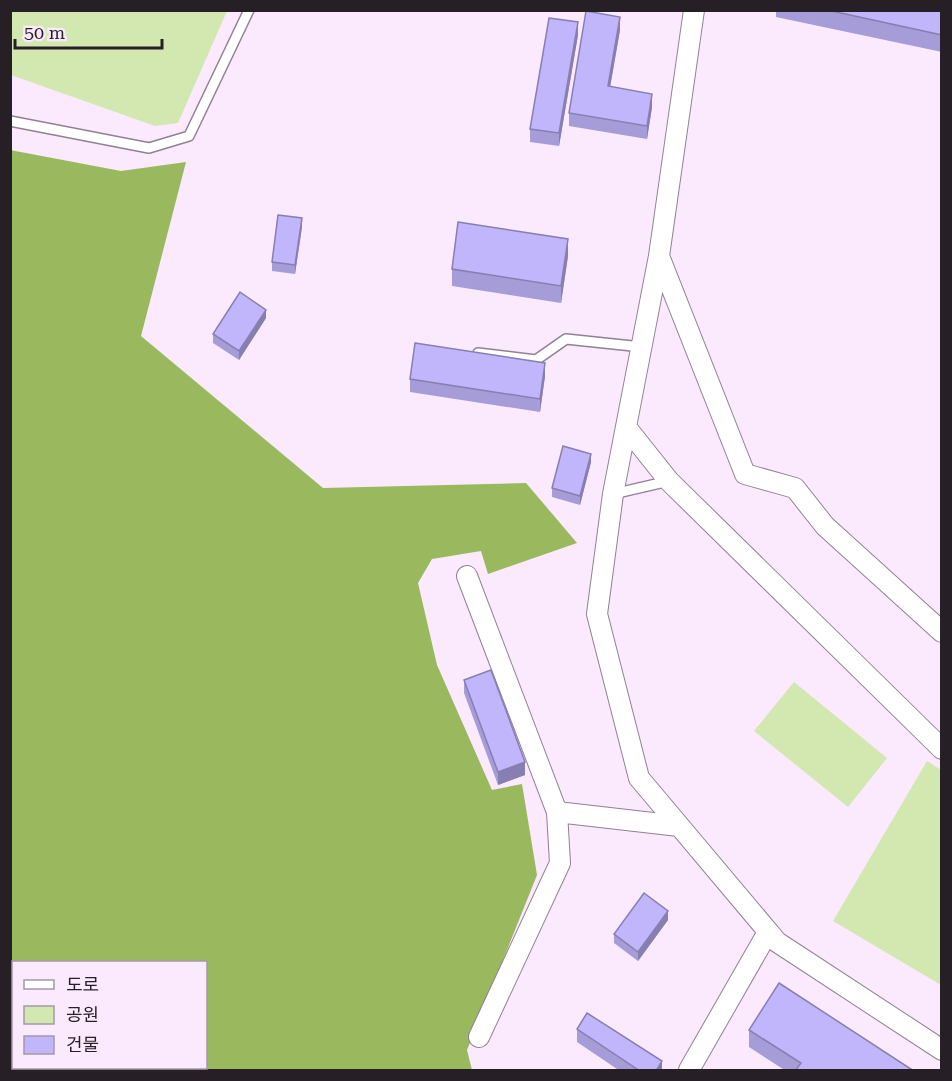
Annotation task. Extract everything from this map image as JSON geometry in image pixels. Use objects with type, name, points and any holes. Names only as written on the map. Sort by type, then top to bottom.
[{"type":"street","points":[[692,11],[659,256],[613,494],[597,614],[639,778],[777,942],[942,1050]]},
{"type":"street","points":[[659,256],[745,474],[795,488],[825,526],[942,632]]},
{"type":"street","points":[[626,427],[669,481],[942,749]]},
{"type":"street","points":[[467,576],[556,812],[560,864],[479,1037]]},
{"type":"street","points":[[556,812],[679,826]]},
{"type":"street","points":[[689,1071],[768,932]]},
{"type":"lane","points":[[10,121],[149,148],[189,136],[249,10]]},
{"type":"lane","points":[[472,352],[536,360],[566,339],[642,347]]},
{"type":"lane","points":[[613,494],[669,481]]},
{"type":"green space","points":[[11,10],[227,11],[178,123],[155,126],[11,75]]},
{"type":"green space","points":[[10,150],[121,171],[186,162],[141,336],[323,488],[526,483],[577,543],[488,574],[481,551],[432,559],[418,583],[437,665],[492,790],[522,784],[537,875],[467,1050],[472,1070],[11,1070]]},
{"type":"green space","points":[[794,682],[887,758],[848,807],[754,731]]},
{"type":"green space","points":[[927,761],[941,770],[941,985],[833,921]]},
{"type":"building","points":[[827,10],[942,10],[942,35]]},
{"type":"building","points":[[586,11],[620,17],[608,86],[652,94],[647,126],[569,113]]},
{"type":"building","points":[[549,18],[578,22],[559,133],[530,129]]},
{"type":"building","points":[[278,215],[302,218],[295,265],[272,262]]},
{"type":"building","points":[[458,222],[568,239],[561,286],[452,269]]},
{"type":"building","points":[[240,292],[266,310],[239,351],[213,334]]},
{"type":"building","points":[[415,343],[545,363],[540,399],[410,379]]},
{"type":"building","points":[[563,446],[591,454],[580,496],[552,488]]},
{"type":"building","points":[[491,670],[525,762],[498,772],[464,680]]},
{"type":"building","points":[[644,893],[668,911],[638,952],[614,934]]},
{"type":"building","points":[[779,983],[914,1071],[795,1071],[801,1063],[749,1030]]},
{"type":"building","points":[[587,1013],[662,1061],[656,1071],[640,1071],[577,1029]]}]
